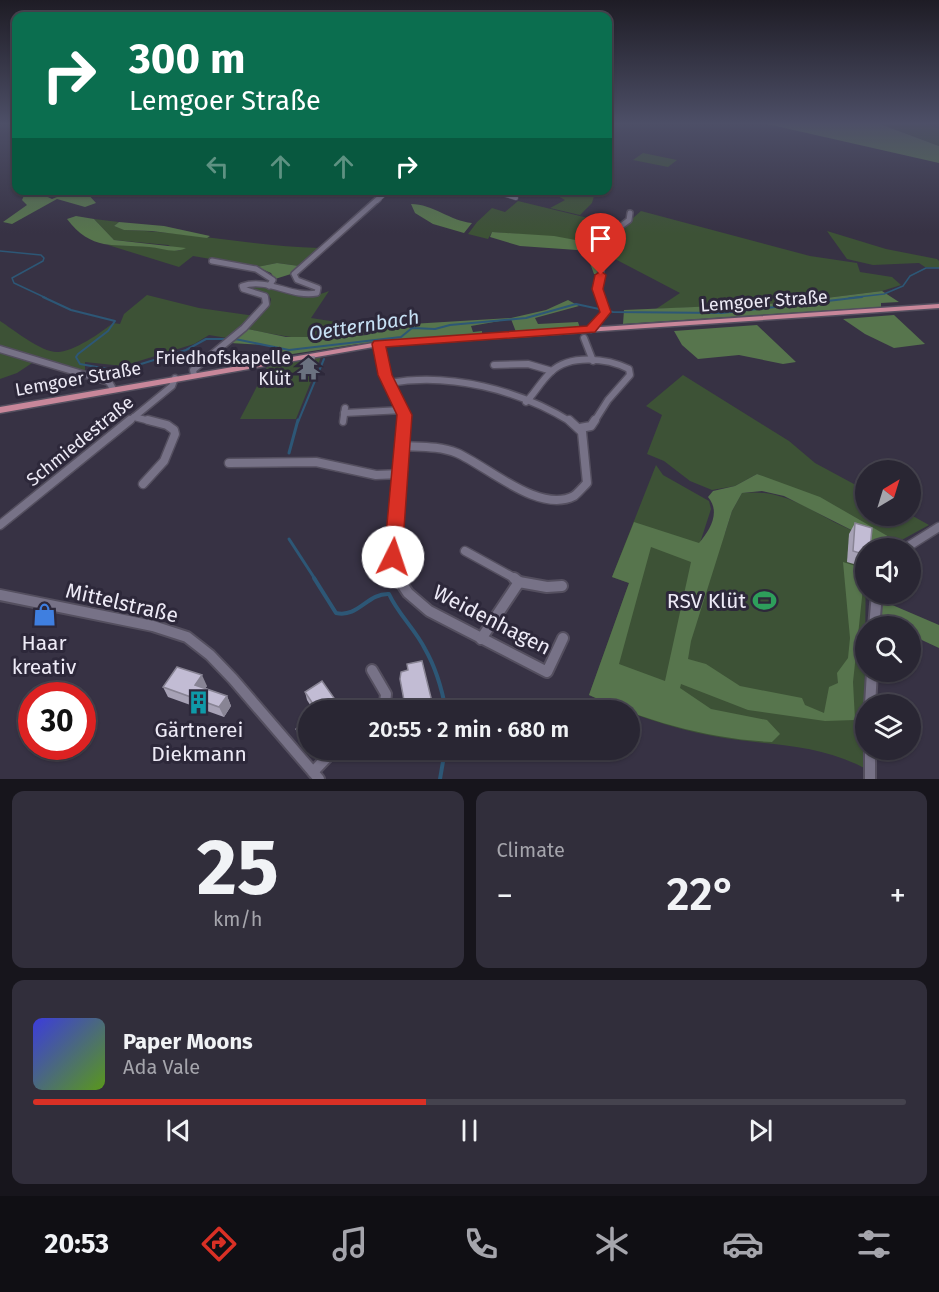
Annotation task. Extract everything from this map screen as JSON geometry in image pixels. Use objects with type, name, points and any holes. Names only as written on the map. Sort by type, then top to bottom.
[{"type":"main road","name":"Lemgoer Straße","points":[[0,410],[379,344],[939,306]]},
{"type":"street","points":[[194,375],[193,370],[262,311],[267,301],[265,296],[243,289],[242,286],[254,282],[306,296],[317,293],[318,288],[297,280],[294,274],[383,195]]},
{"type":"street","points":[[506,195],[516,198]]},
{"type":"street","points":[[591,329],[605,310],[598,289],[601,261],[595,247],[629,220],[630,213]]},
{"type":"street","points":[[212,261],[259,270],[273,280],[269,286]]},
{"type":"street","points":[[584,338],[593,361]]},
{"type":"street","points":[[343,422],[345,411],[403,410],[383,367],[379,344]]},
{"type":"street","points":[[0,349],[109,382],[113,389]]},
{"type":"street","points":[[526,402],[552,371],[564,364],[615,361],[624,366],[631,372],[591,426],[580,428]]},
{"type":"street","points":[[497,362],[528,364],[552,371]]},
{"type":"street","name":"Schmiedestraße","points":[[0,525],[172,386],[175,378]]},
{"type":"street","points":[[389,383],[419,378],[451,380],[526,402],[563,416],[580,428],[588,475],[585,487],[565,501],[542,497],[504,481],[453,452],[440,448],[402,446]]},
{"type":"street","name":"Weidenhagen","points":[[403,410],[405,415],[401,474],[396,500],[394,564],[398,577],[408,593],[429,611],[546,672],[563,638]]},
{"type":"street","points":[[134,417],[167,425],[174,430],[175,434],[164,461],[143,484]]},
{"type":"street","points":[[229,463],[316,462],[376,475],[401,474]]},
{"type":"street","points":[[921,538],[939,527]]},
{"type":"street","points":[[465,551],[510,574],[519,582],[547,587],[562,586]]},
{"type":"street","points":[[481,639],[519,582]]},
{"type":"street","name":"Mittelstraße","points":[[0,595],[153,626],[187,637],[210,655],[233,679],[316,775]]},
{"type":"street","points":[[372,670],[381,684],[387,700]]},
{"type":"street","points":[[316,775],[327,760]]},
{"type":"street","points":[[870,760],[870,779]]},
{"type":"green space","points":[[635,160],[677,160],[668,167]]},
{"type":"green space","points":[[24,195],[43,195],[52,199],[62,195],[89,195],[96,203],[85,207],[57,199],[12,224],[3,222],[27,205],[22,200]]},
{"type":"green space","points":[[558,196],[594,196],[592,203],[580,215],[550,208],[565,200]]},
{"type":"green space","points":[[518,201],[618,226],[593,244],[531,235],[492,232],[488,239],[468,234],[492,208],[505,212]]},
{"type":"green space","points":[[411,204],[427,207],[472,223],[464,233],[433,224],[415,213]]},
{"type":"green space","points":[[641,211],[810,256],[857,263],[860,272],[892,277],[901,285],[882,291],[786,303],[656,309],[680,293],[615,259],[604,256],[600,247]]},
{"type":"green space","points":[[76,216],[94,219],[114,240],[186,248],[173,251],[104,244],[85,236],[67,219]]},
{"type":"green space","points":[[94,219],[119,222],[114,226],[125,230],[319,248],[299,266],[277,263],[257,267],[193,256],[179,267],[108,245],[147,246],[180,251],[168,245],[114,240]]},
{"type":"green space","points":[[119,222],[164,226],[210,236],[207,238],[124,230],[114,226]]},
{"type":"green space","points":[[827,231],[886,249],[937,259],[939,268],[925,267],[919,263],[873,265],[847,259]]},
{"type":"green space","points":[[492,232],[554,236],[581,241],[582,248],[593,250],[601,259],[598,274],[594,274],[587,255],[577,250],[520,246],[490,237]]},
{"type":"green space","points":[[277,263],[299,266],[291,274],[275,279],[271,273],[257,267]]},
{"type":"green space","points":[[255,284],[283,292],[310,296],[329,291],[311,318],[356,325],[380,325],[367,333],[335,339],[298,338],[248,329],[270,304],[271,299],[268,294],[246,289],[246,285]]},
{"type":"green space","points":[[882,291],[899,302],[881,303],[881,307],[623,324],[624,310],[786,303]]},
{"type":"green space","points":[[147,295],[199,308],[255,316],[227,338],[209,335],[194,344],[123,366],[85,362],[85,372],[0,348],[0,321],[44,349],[64,351],[87,341],[113,323],[120,324],[124,314]]},
{"type":"green space","points":[[568,300],[579,306],[535,318],[538,324],[578,322],[580,328],[516,332],[511,319],[471,326],[473,332],[482,331],[482,334],[358,344],[286,355],[267,345],[230,343],[248,329],[286,337],[347,337],[367,335],[376,328],[511,318],[546,310]]},
{"type":"green space","points":[[894,315],[925,344],[894,348],[865,334],[843,319]]},
{"type":"green space","points":[[757,325],[796,362],[783,364],[739,355],[698,359],[682,345],[674,331]]},
{"type":"green space","points":[[0,351],[35,361],[17,373],[0,379]]},
{"type":"green space","points":[[321,357],[296,419],[240,419],[268,365]]},
{"type":"green space","points":[[683,375],[789,441],[815,463],[855,485],[855,519],[757,474],[735,486],[712,490],[690,481],[664,461],[647,454],[662,415],[646,406]]},
{"type":"green space","points":[[656,465],[663,475],[709,501],[711,509],[700,543],[725,533],[732,511],[742,493],[756,492],[768,493],[801,504],[867,538],[855,538],[855,604],[865,604],[865,616],[855,616],[855,682],[865,682],[865,694],[855,694],[855,760],[864,760],[864,768],[827,753],[809,749],[732,739],[681,729],[640,716],[640,700],[600,700],[589,695],[629,583],[612,577]]},
{"type":"green space","points":[[757,474],[820,497],[855,517],[855,526],[870,526],[891,538],[867,538],[784,496],[762,491],[742,493],[732,511],[691,641],[688,659],[706,664],[740,686],[802,698],[805,705],[824,713],[829,687],[838,683],[837,673],[848,658],[850,638],[843,562],[855,566],[855,604],[861,604],[860,616],[855,616],[853,682],[855,720],[825,721],[748,710],[681,684],[680,688],[711,709],[767,720],[780,734],[772,742],[748,740],[701,733],[640,716],[640,700],[601,700],[589,695],[629,583],[612,577],[634,522],[699,543],[710,527],[714,515],[712,503],[708,497],[713,491],[735,486]],"holes":[[[651,547],[691,562],[665,681],[619,664]]]},
{"type":"green space","points":[[921,521],[929,525],[905,538],[891,538],[869,526],[921,526]]},
{"type":"green space","points":[[881,604],[890,604],[918,616],[880,616]]},
{"type":"green space","points":[[921,617],[939,625],[939,648],[921,640]]},
{"type":"building","points":[[306,357],[314,357],[310,366],[303,365]]},
{"type":"building","points":[[855,523],[855,526],[872,528],[871,538],[855,538],[855,552],[853,551]]},
{"type":"building","points":[[422,661],[432,700],[404,700],[400,679],[401,672],[408,670],[407,664]]},
{"type":"building","points":[[177,667],[202,675],[195,685],[227,696],[219,707],[163,687]]},
{"type":"building","points":[[322,681],[335,700],[310,700],[305,692]]},
{"type":"waterway","name":"Oetternbach","points":[[0,251],[41,255],[44,258],[43,261],[12,278],[14,283],[46,298]]},
{"type":"waterway","name":"Oetternbach","points":[[849,298],[884,294],[903,286],[910,276],[926,268],[939,268]]},
{"type":"waterway","name":"Oetternbach","points":[[43,297],[71,310],[115,321],[108,331],[78,354],[76,357],[80,364],[108,369],[125,369],[186,350],[206,339],[229,339]]},
{"type":"waterway","name":"Oetternbach","points":[[235,339],[289,350],[401,337],[412,328],[435,329],[450,325],[526,318],[576,304],[613,312],[722,313],[862,297]]},
{"type":"waterway","points":[[298,422],[324,359]]},
{"type":"waterway","points":[[289,453],[298,420]]},
{"type":"waterway","points":[[289,539],[315,579]]},
{"type":"waterway","points":[[314,578],[336,613],[351,612],[375,597],[389,594],[429,656],[444,700]]},
{"type":"waterway","points":[[440,779],[443,760]]},
{"type":"place","name":"Friedhofskapelle Klüt","points":[[309,368]]},
{"type":"place","name":"RSV Klüt","points":[[764,601]]},
{"type":"place","name":"Haar kreativ","points":[[44,615]]},
{"type":"place","name":"Gärtnerei Diekmann","points":[[199,702]]},
{"type":"route","points":[[393,557],[396,500],[401,474],[405,415],[385,375],[379,344],[591,329],[606,312],[598,289],[601,275]]}]
